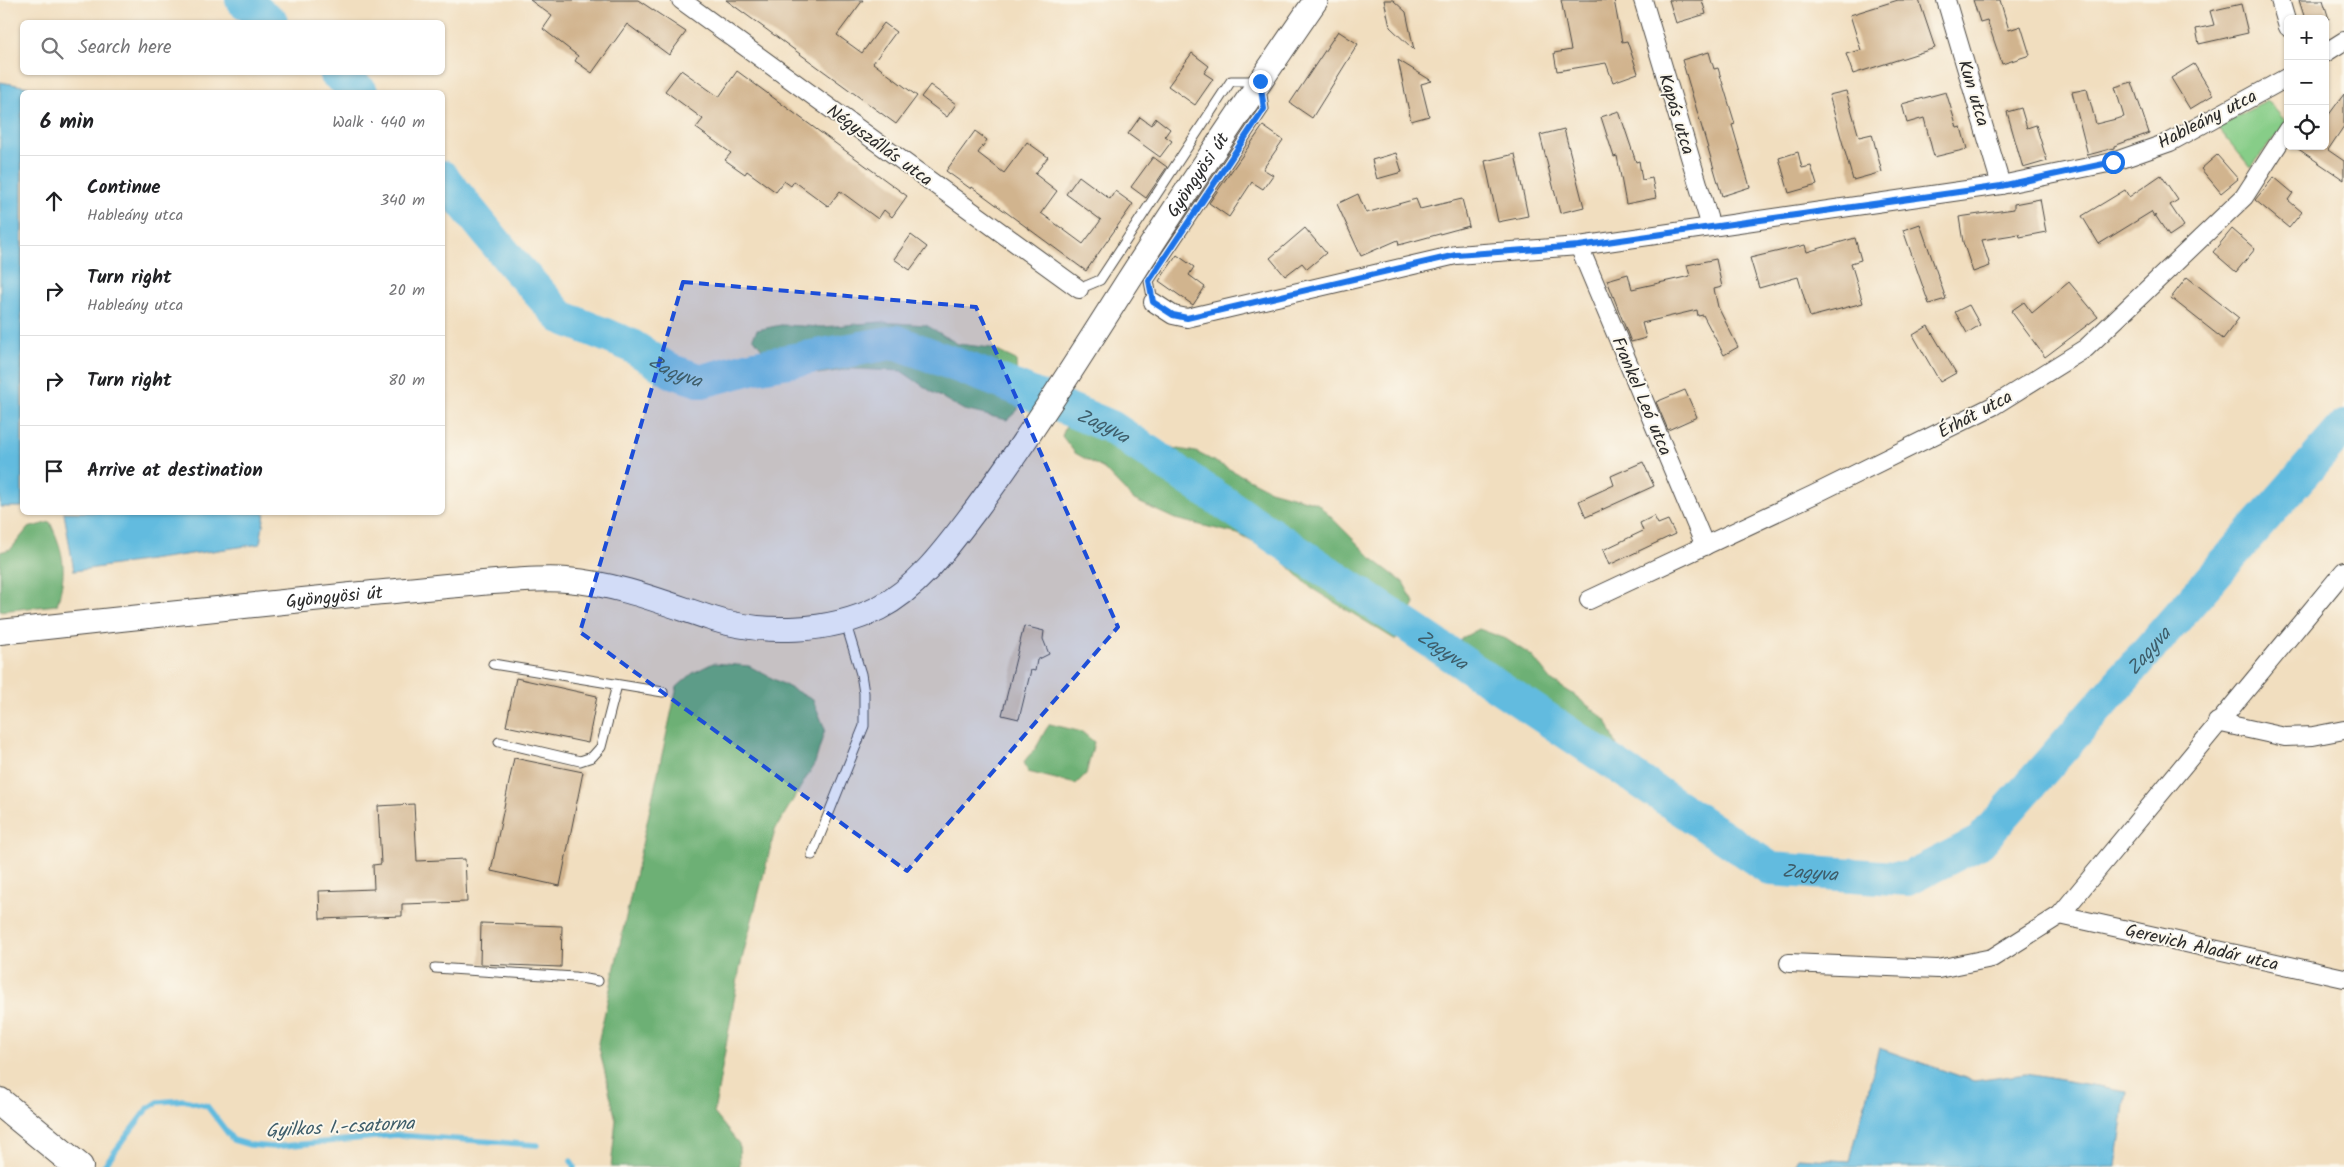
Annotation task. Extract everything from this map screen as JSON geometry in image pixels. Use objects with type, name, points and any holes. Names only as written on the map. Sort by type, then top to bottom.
[{"type":"main road","points":[[0,1102],[79,1167]]},
{"type":"street","name":"Négyszállás utca","points":[[681,0],[1079,289]]},
{"type":"street","name":"Gyöngyösi út","points":[[0,632],[219,608],[448,586],[556,579],[630,590],[712,618],[746,626],[781,629],[814,627],[845,620],[879,608],[911,584],[948,546],[1011,461],[1260,81],[1316,0]]},
{"type":"street","name":"Kapás utca","points":[[1644,0],[1711,227]]},
{"type":"street","name":"Kun utca","points":[[1946,0],[2001,186]]},
{"type":"street","points":[[2280,0],[2284,15]]},
{"type":"street","points":[[2329,51],[2344,41]]},
{"type":"street","name":"Hableány utca","points":[[1153,302],[1173,315],[1187,318],[1456,255],[1579,246],[2001,186],[2113,162],[2170,142],[2284,79]]},
{"type":"street","name":"Érhát utca","points":[[1588,600],[1705,546],[1993,406],[2086,348],[2244,197],[2284,135]]},
{"type":"street","name":"Frankel Leó utca","points":[[1579,246],[1705,546]]},
{"type":"street","points":[[1789,963],[1938,969],[1992,958],[2060,915],[2217,722],[2344,571]]},
{"type":"street","points":[[2217,722],[2285,737],[2313,736],[2344,730]]},
{"type":"street","name":"Gerevich Aladár utca","points":[[2060,915],[2344,978]]},
{"type":"lane","points":[[1079,289],[1100,280],[1231,81],[1260,81],[1264,109],[1149,281],[1153,302]]},
{"type":"lane","points":[[812,855],[864,726],[862,674],[845,620]]},
{"type":"lane","points":[[493,664],[663,692]]},
{"type":"lane","points":[[499,742],[580,761],[592,757],[602,747],[617,685]]},
{"type":"lane","points":[[435,968],[574,977],[598,981]]},
{"type":"highlighted area","points":[[683,282],[976,307],[1118,627],[907,871],[580,632]]},
{"type":"green space","points":[[2267,100],[2284,120],[2284,127],[2250,167],[2218,128]]},
{"type":"green space","points":[[881,322],[926,325],[958,344],[991,348],[1016,360],[1018,410],[1007,420],[964,410],[932,392],[901,371],[851,369],[818,374],[765,353],[753,337],[757,330],[781,325],[823,327]]},
{"type":"green space","points":[[1106,413],[1172,448],[1196,452],[1270,490],[1317,503],[1375,561],[1403,582],[1415,604],[1396,640],[1311,588],[1278,556],[1238,534],[1175,519],[1134,500],[1104,469],[1075,453],[1062,436],[1067,424]]},
{"type":"green space","points":[[50,522],[59,544],[63,563],[62,582],[57,605],[0,611],[0,552],[11,549],[28,528]]},
{"type":"green space","points":[[1479,629],[1506,639],[1532,656],[1552,681],[1573,694],[1606,720],[1618,748],[1599,767],[1446,666],[1462,638]]},
{"type":"green space","points":[[713,663],[749,666],[813,700],[825,729],[815,763],[775,830],[740,967],[714,1113],[739,1144],[740,1167],[611,1167],[616,1120],[598,1043],[677,687],[693,673]]},
{"type":"green space","points":[[1050,724],[1082,732],[1094,742],[1086,774],[1076,784],[1028,772],[1024,762],[1036,748]]},
{"type":"water","points":[[0,82],[46,90],[20,90],[20,507],[0,507]]},
{"type":"water","points":[[65,515],[265,515],[260,544],[74,571]]},
{"type":"water","points":[[1879,1048],[1974,1081],[2026,1074],[2127,1091],[2116,1167],[1795,1167],[1797,1158],[1850,1161]]},
{"type":"building","points":[[530,0],[638,0],[686,32],[669,55],[627,24],[592,73],[575,61],[578,56],[543,29],[552,16]]},
{"type":"building","points":[[726,0],[863,0],[837,35],[862,53],[884,23],[896,32],[873,63],[917,96],[896,124]]},
{"type":"building","points":[[1384,0],[1393,0],[1406,12],[1414,50],[1390,27]]},
{"type":"building","points":[[1561,0],[1614,0],[1622,42],[1627,41],[1638,73],[1613,82],[1606,63],[1557,71],[1554,53],[1571,50]]},
{"type":"building","points":[[1669,0],[1702,0],[1706,14],[1676,23]]},
{"type":"building","points":[[1898,0],[1919,0],[1935,48],[1853,74],[1846,54],[1861,50],[1850,15]]},
{"type":"building","points":[[1973,0],[2000,0],[2009,30],[2021,26],[2030,55],[2002,64],[1987,20],[1980,22]]},
{"type":"building","points":[[2299,0],[2323,0],[2328,15],[2304,15]]},
{"type":"building","points":[[2241,4],[2248,33],[2199,44],[2196,29],[2214,25],[2210,11]]},
{"type":"building","points":[[1338,31],[1358,44],[1312,118],[1290,103]]},
{"type":"building","points":[[1709,52],[1714,69],[1718,68],[1735,124],[1732,125],[1750,187],[1722,196],[1682,60]]},
{"type":"building","points":[[1192,53],[1209,66],[1204,73],[1213,79],[1195,105],[1168,86]]},
{"type":"building","points":[[1398,60],[1432,81],[1421,84],[1429,116],[1411,121]]},
{"type":"building","points":[[2194,64],[2213,95],[2190,109],[2171,78]]},
{"type":"building","points":[[681,70],[719,97],[737,71],[907,196],[892,217],[884,210],[878,219],[840,191],[828,206],[794,181],[791,186],[784,181],[776,192],[747,171],[745,174],[725,160],[731,153],[696,128],[703,119],[665,91]]},
{"type":"building","points":[[2132,82],[2149,133],[2114,146],[2114,148],[2088,155],[2072,92],[2087,89],[2096,124],[2124,117],[2115,87]]},
{"type":"building","points":[[930,85],[956,104],[947,117],[921,97]]},
{"type":"building","points":[[1846,91],[1859,137],[1872,134],[1882,172],[1853,180],[1829,95]]},
{"type":"building","points":[[1946,92],[1957,128],[1961,127],[1967,149],[1934,157],[1924,118],[1907,123],[1902,104]]},
{"type":"building","points":[[2344,94],[2344,126],[2329,148],[2329,115]]},
{"type":"building","points":[[2021,108],[2027,128],[2036,125],[2047,161],[2023,168],[2007,112]]},
{"type":"building","points":[[1619,111],[1636,162],[1639,161],[1642,180],[1652,178],[1656,198],[1626,204],[1617,156],[1614,157],[1601,117]]},
{"type":"building","points":[[1140,117],[1151,125],[1156,118],[1170,129],[1165,136],[1172,141],[1160,157],[1128,134]]},
{"type":"building","points":[[1263,126],[1283,140],[1263,169],[1273,175],[1263,189],[1252,182],[1229,217],[1209,203]]},
{"type":"building","points":[[1564,129],[1584,207],[1560,213],[1540,135]]},
{"type":"building","points":[[975,131],[987,140],[978,153],[1004,173],[1027,142],[1048,157],[1035,174],[1057,191],[1041,213],[1083,244],[1101,220],[1066,194],[1079,176],[1110,199],[1115,191],[1133,204],[1086,271],[972,187],[971,189],[946,171]]},
{"type":"building","points":[[2300,150],[2328,150],[2344,161],[2344,180]]},
{"type":"building","points":[[1798,152],[1802,168],[1811,166],[1817,185],[1789,193],[1779,158]]},
{"type":"building","points":[[1396,153],[1402,172],[1377,179],[1372,160]]},
{"type":"building","points":[[1515,154],[1528,216],[1498,222],[1485,161]]},
{"type":"building","points":[[2217,155],[2238,179],[2221,193],[2201,169]]},
{"type":"building","points":[[1153,157],[1167,167],[1146,198],[1131,187]]},
{"type":"building","points":[[2161,175],[2178,200],[2170,205],[2184,226],[2169,236],[2151,212],[2099,244],[2082,216],[2125,190],[2129,197]]},
{"type":"building","points":[[2274,177],[2293,193],[2288,200],[2302,212],[2289,228],[2255,200]]},
{"type":"building","points":[[1358,194],[1366,213],[1416,199],[1420,209],[1462,199],[1469,226],[1399,245],[1398,240],[1361,256],[1337,204]]},
{"type":"building","points":[[2040,199],[2046,232],[2020,237],[2019,234],[1982,240],[1990,266],[1973,272],[1963,242],[1959,217],[2014,209],[2014,204]]},
{"type":"building","points":[[1920,224],[1946,299],[1929,304],[1903,230]]},
{"type":"building","points":[[1305,228],[1326,253],[1307,269],[1302,263],[1285,276],[1270,258]]},
{"type":"building","points":[[2232,229],[2255,249],[2236,272],[2213,252]]},
{"type":"building","points":[[911,235],[927,247],[910,270],[894,259]]},
{"type":"building","points":[[1855,238],[1861,260],[1851,263],[1863,303],[1810,317],[1798,277],[1759,288],[1750,258],[1805,245],[1807,252]]},
{"type":"building","points":[[1177,255],[1194,267],[1189,275],[1205,287],[1193,305],[1159,281]]},
{"type":"building","points":[[1716,259],[1722,287],[1714,289],[1718,307],[1738,347],[1724,355],[1703,315],[1698,316],[1697,310],[1642,323],[1646,338],[1631,342],[1607,280],[1628,274],[1632,289],[1690,276],[1687,265]]},
{"type":"building","points":[[2187,277],[2239,318],[2223,339],[2171,298]]},
{"type":"building","points":[[2069,282],[2098,317],[2045,357],[2011,311],[2024,302],[2032,313]]},
{"type":"building","points":[[1969,305],[1980,325],[1967,333],[1955,312]]},
{"type":"building","points":[[1928,326],[1956,373],[1940,382],[1913,335]]},
{"type":"building","points":[[1685,390],[1697,417],[1668,430],[1656,402]]},
{"type":"building","points":[[1643,462],[1654,486],[1586,517],[1579,501],[1614,485],[1611,476]]},
{"type":"building","points":[[1654,516],[1658,524],[1668,520],[1675,534],[1609,565],[1603,550],[1643,531],[1640,523]]},
{"type":"building","points":[[1024,626],[1044,631],[1043,639],[1049,654],[1037,660],[1035,671],[1031,670],[1019,719],[1002,715]]},
{"type":"building","points":[[516,678],[597,696],[588,743],[506,726]]},
{"type":"building","points":[[514,758],[583,772],[560,886],[491,871]]},
{"type":"building","points":[[414,804],[417,861],[465,859],[467,902],[402,904],[402,916],[320,919],[319,891],[374,889],[373,865],[381,864],[378,806]]},
{"type":"building","points":[[481,923],[562,926],[561,967],[480,964]]},
{"type":"waterway","name":"Zagyva","points":[[242,0],[268,20]]},
{"type":"waterway","name":"Zagyva","points":[[339,75],[358,90]]},
{"type":"waterway","name":"Zagyva","points":[[445,181],[514,265],[561,317],[630,345],[671,371],[702,381],[755,367],[896,342],[1012,386],[1111,427],[1771,869],[1907,879],[1980,842],[2344,427]]},
{"type":"waterway","name":"Gyilkos I.-csatorna","points":[[103,1167],[147,1109],[158,1102],[184,1100],[207,1106],[233,1140],[250,1145],[273,1147],[396,1135],[537,1145]]},
{"type":"waterway","points":[[571,1161],[574,1167]]},
{"type":"route","points":[[1260,81],[1264,109],[1149,281],[1153,302],[1173,315],[1187,318],[1456,255],[1579,246],[2001,186],[2113,162]]}]
